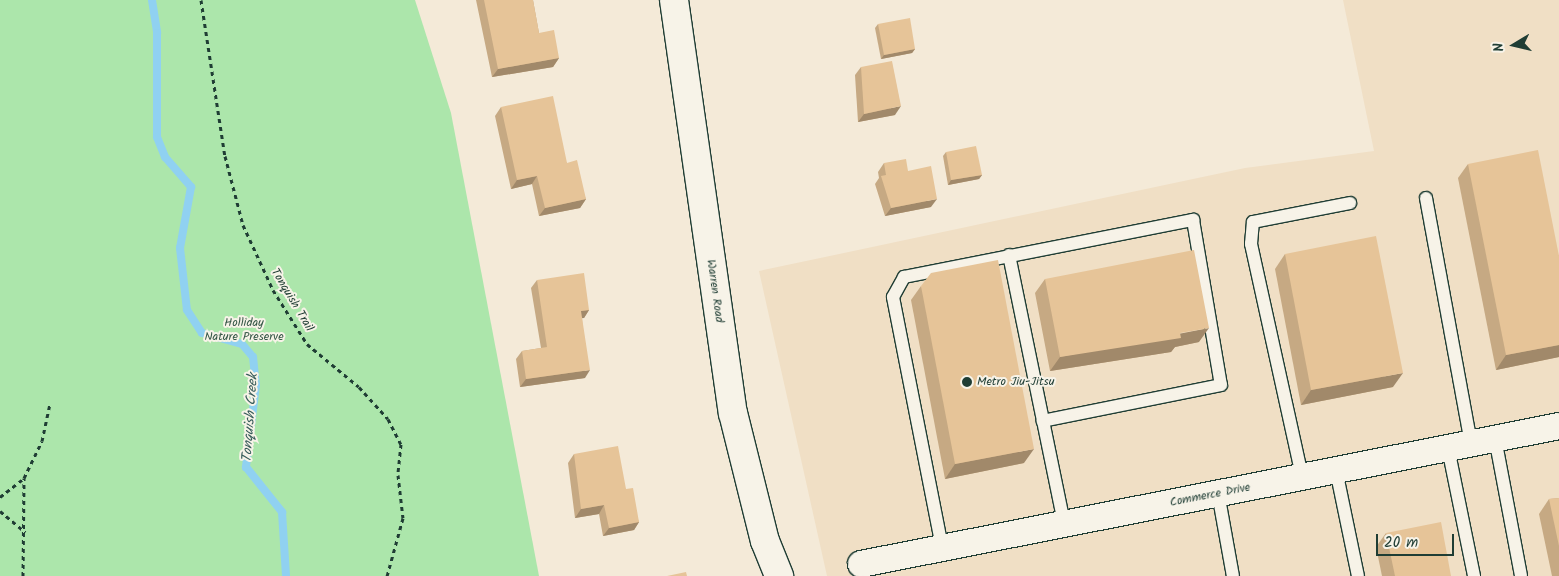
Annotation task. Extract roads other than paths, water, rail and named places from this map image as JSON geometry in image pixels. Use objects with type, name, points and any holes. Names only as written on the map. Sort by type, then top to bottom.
[{"type":"main road","name":"Warren Road","points":[[674,0],[733,413],[765,541],[779,576]]},
{"type":"street","name":"Commerce Drive","points":[[861,564],[1559,426]]},
{"type":"lane","points":[[1426,198],[1471,443],[1474,576]]},
{"type":"lane","points":[[1302,476],[1251,244],[1253,222],[1350,203]]},
{"type":"lane","points":[[942,548],[894,298],[904,277],[1193,220],[1221,385],[1043,420]]},
{"type":"lane","points":[[1009,256],[1064,523]]},
{"type":"lane","points":[[1471,443],[1521,576]]},
{"type":"lane","points":[[1336,470],[1358,576]]},
{"type":"lane","points":[[1218,493],[1233,576]]},
{"type":"waterway","name":"Tonquish Creek","points":[[152,0],[157,33],[157,137],[165,157],[191,187],[180,248],[187,310],[202,333],[242,344],[253,357],[256,385],[246,467],[282,512],[286,576]]},
{"type":"place","name":"Metro Jiu-Jitsu","points":[[967,382]]},
{"type":"park label","name":"Holliday Nature Preserve","points":[[244,330]]}]
